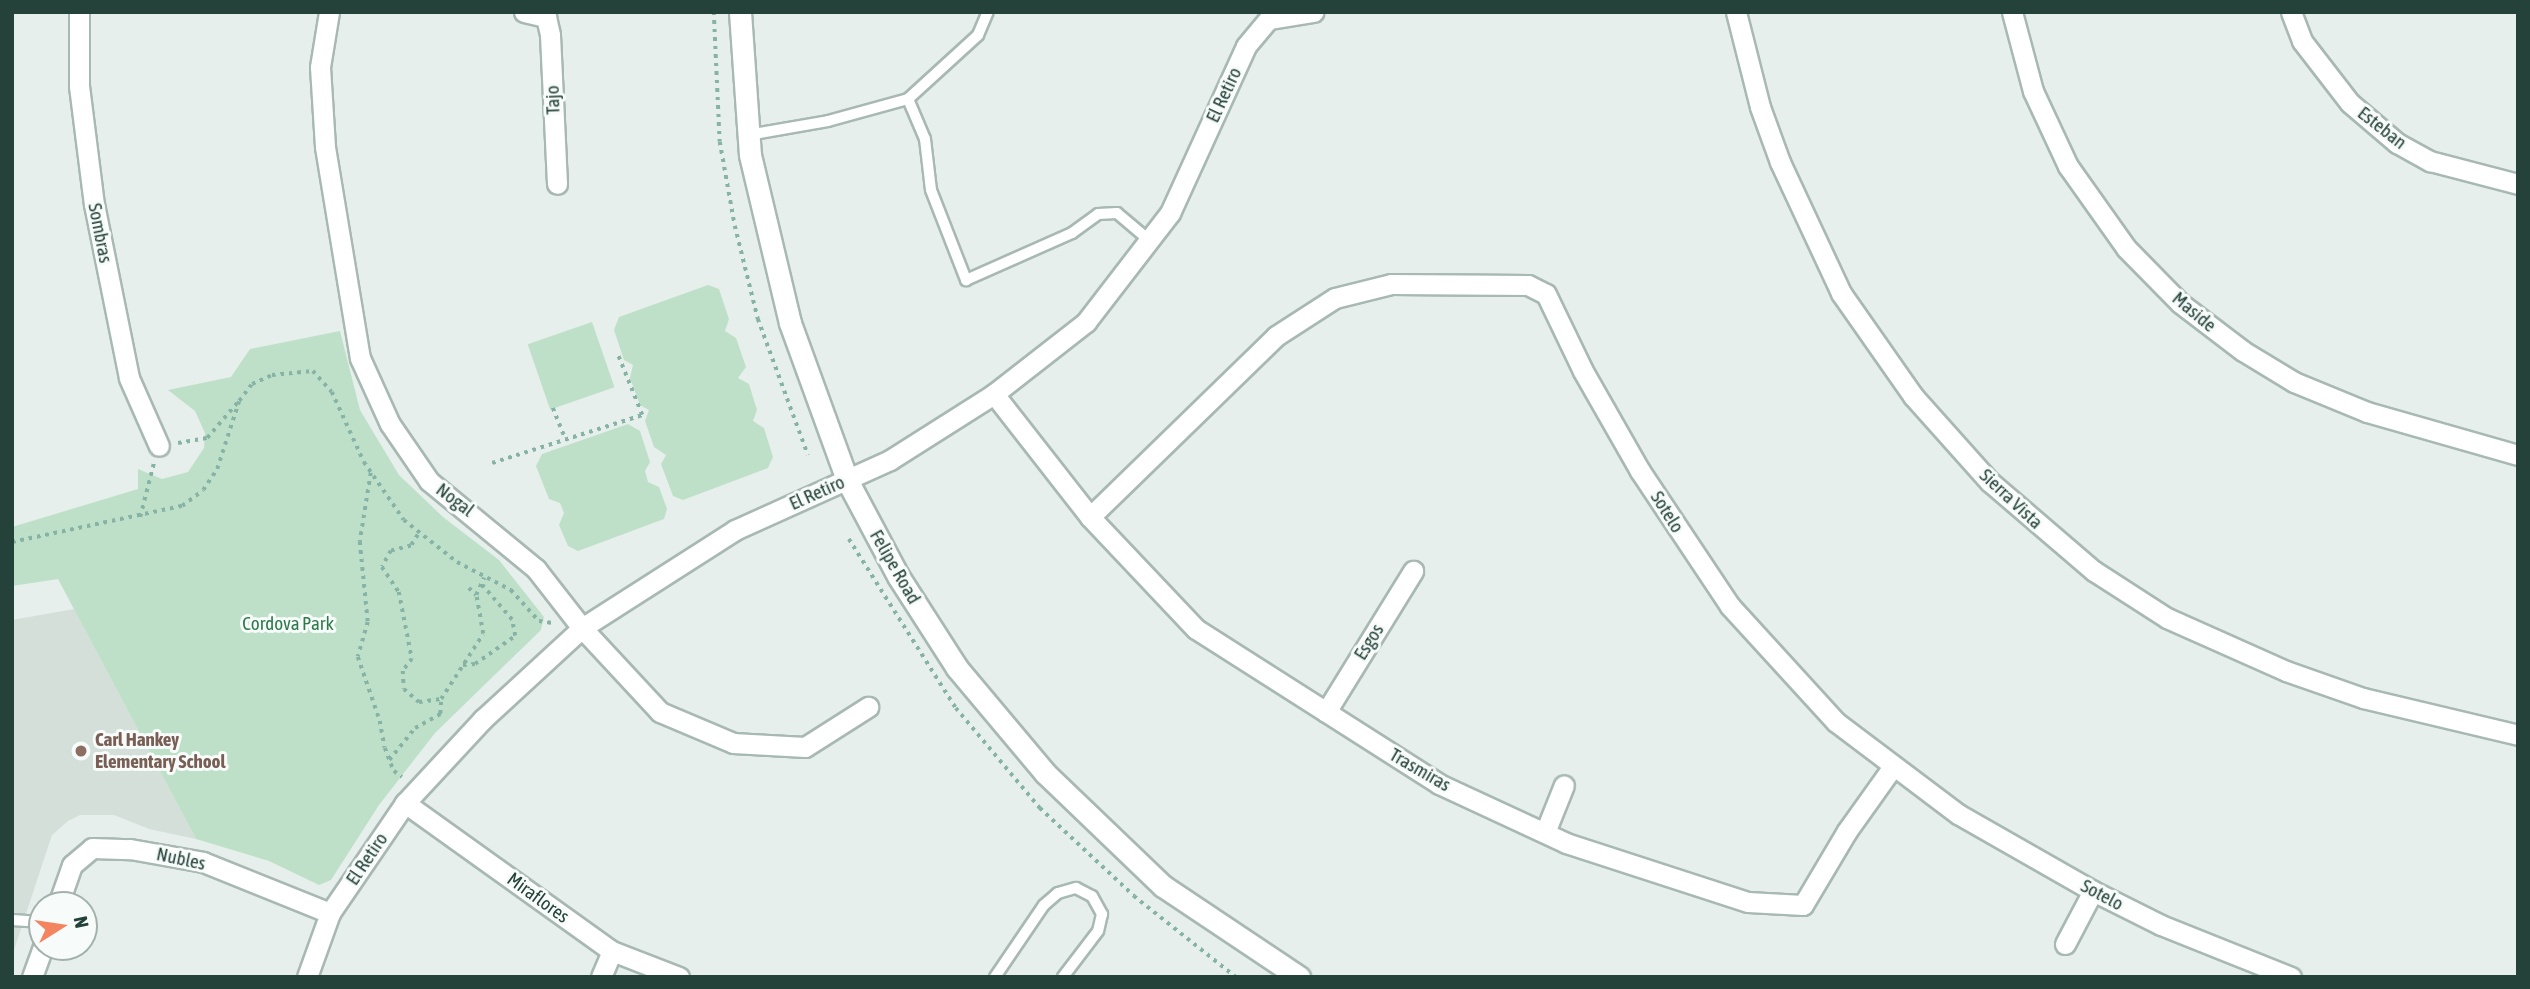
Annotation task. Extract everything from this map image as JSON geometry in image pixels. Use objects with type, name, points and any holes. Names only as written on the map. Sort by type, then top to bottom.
[{"type":"main road","name":"Felipe Road","points":[[740,12],[747,135],[790,323],[847,480],[898,576],[957,668],[1045,773],[1163,886],[1275,971],[1299,977]]},
{"type":"street","name":"Sombras","points":[[79,12],[79,86],[94,204],[129,379],[159,446]]},
{"type":"street","name":"Nogal","points":[[329,12],[320,67],[325,147],[360,358],[390,424],[429,481],[536,569],[582,628],[660,712],[733,743],[805,747],[868,707]]},
{"type":"street","name":"Tajo","points":[[524,12],[546,17],[556,184]]},
{"type":"street","name":"El Retiro","points":[[307,977],[330,913],[412,796],[482,719],[582,628],[735,530],[890,460],[994,394],[1086,322],[1170,213],[1246,46],[1269,19],[1313,12]]},
{"type":"street","name":"Sierra Vista","points":[[1736,12],[1760,107],[1780,162],[1841,293],[1913,396],[1990,482],[2094,571],[2167,618],[2286,671],[2363,698],[2518,735]]},
{"type":"street","name":"Maside","points":[[2012,12],[2033,91],[2068,166],[2126,248],[2180,303],[2243,351],[2294,382],[2367,412],[2518,455]]},
{"type":"street","name":"Esteban","points":[[2291,12],[2302,41],[2350,103],[2397,143],[2430,161],[2518,184]]},
{"type":"street","name":"Sotelo","points":[[1090,517],[1276,336],[1335,298],[1391,284],[1528,285],[1546,294],[1583,371],[1640,471],[1730,606],[1836,722],[1892,768],[1958,814],[2093,891],[2161,925],[2291,977]]},
{"type":"street","name":"Trasmiras","points":[[994,394],[1090,517],[1196,629],[1439,784],[1546,830],[1566,843],[1661,878],[1748,902],[1803,905],[1847,831],[1892,768]]},
{"type":"street","name":"Esgos","points":[[1325,712],[1413,571]]},
{"type":"street","points":[[1546,830],[1564,785]]},
{"type":"street","name":"Miraflores","points":[[412,796],[612,951],[679,977]]},
{"type":"street","name":"Nubles","points":[[63,891],[72,865],[92,848],[130,849],[203,862],[330,913]]},
{"type":"street","points":[[2065,944],[2093,891]]},
{"type":"street","points":[[601,977],[612,951]]},
{"type":"lane","points":[[747,135],[828,121],[908,99],[978,35],[988,12]]},
{"type":"lane","points":[[908,99],[925,139],[931,190],[966,280],[1072,233],[1098,214],[1117,213],[1149,240]]},
{"type":"lane","points":[[995,977],[1044,905],[1058,893],[1076,888],[1092,896],[1102,914],[1098,930],[1063,977]]},
{"type":"path","points":[[714,12],[720,142],[745,272],[808,456]]},
{"type":"path","points":[[492,463],[642,415],[617,353]]},
{"type":"path","points":[[140,517],[159,446],[207,438],[262,377],[313,371],[332,392],[371,473],[390,504],[418,534],[485,577],[511,590],[539,621],[582,628]]},
{"type":"path","points":[[12,542],[182,506],[204,490],[217,469],[239,401]]},
{"type":"path","points":[[553,408],[565,438]]},
{"type":"path","points":[[371,473],[360,542],[368,622],[358,657],[394,771],[412,796]]},
{"type":"path","points":[[418,534],[411,546],[391,551],[382,567],[398,592],[412,659],[403,671],[404,689],[419,702],[441,699]]},
{"type":"path","points":[[390,760],[415,728],[440,714],[441,699],[483,634],[476,595],[485,577]]},
{"type":"path","points":[[463,665],[475,664],[515,636],[512,620],[481,584]]},
{"type":"path","points":[[469,588],[476,595]]},
{"type":"shaded area","name":"Carl Hankey Elementary School","points":[[74,609],[196,839],[149,829],[114,815],[80,815],[68,821],[52,835],[33,891],[28,891],[28,908],[12,956],[12,620]]},
{"type":"green space","points":[[708,285],[719,289],[729,319],[725,331],[736,338],[746,367],[738,378],[749,384],[757,410],[753,421],[764,428],[773,457],[768,468],[683,500],[673,496],[661,464],[666,455],[654,447],[645,421],[649,410],[640,405],[630,378],[633,365],[624,360],[614,330],[619,317]]},
{"type":"green space","points":[[592,322],[614,387],[550,409],[528,344]]},
{"type":"green space","name":"Cordova Park","points":[[340,331],[360,410],[399,475],[443,517],[499,560],[544,617],[541,630],[435,733],[379,805],[331,880],[319,885],[269,861],[196,839],[58,579],[12,586],[12,527],[138,489],[138,469],[162,479],[188,472],[204,448],[205,433],[195,411],[168,390],[231,377],[250,349]]},
{"type":"green space","points":[[628,424],[640,431],[650,462],[645,471],[648,482],[659,487],[667,509],[664,519],[578,551],[568,546],[559,525],[564,513],[560,503],[549,499],[536,466],[542,454]]},
{"type":"place","name":"Carl Hankey Elementary School","points":[[81,751]]}]
